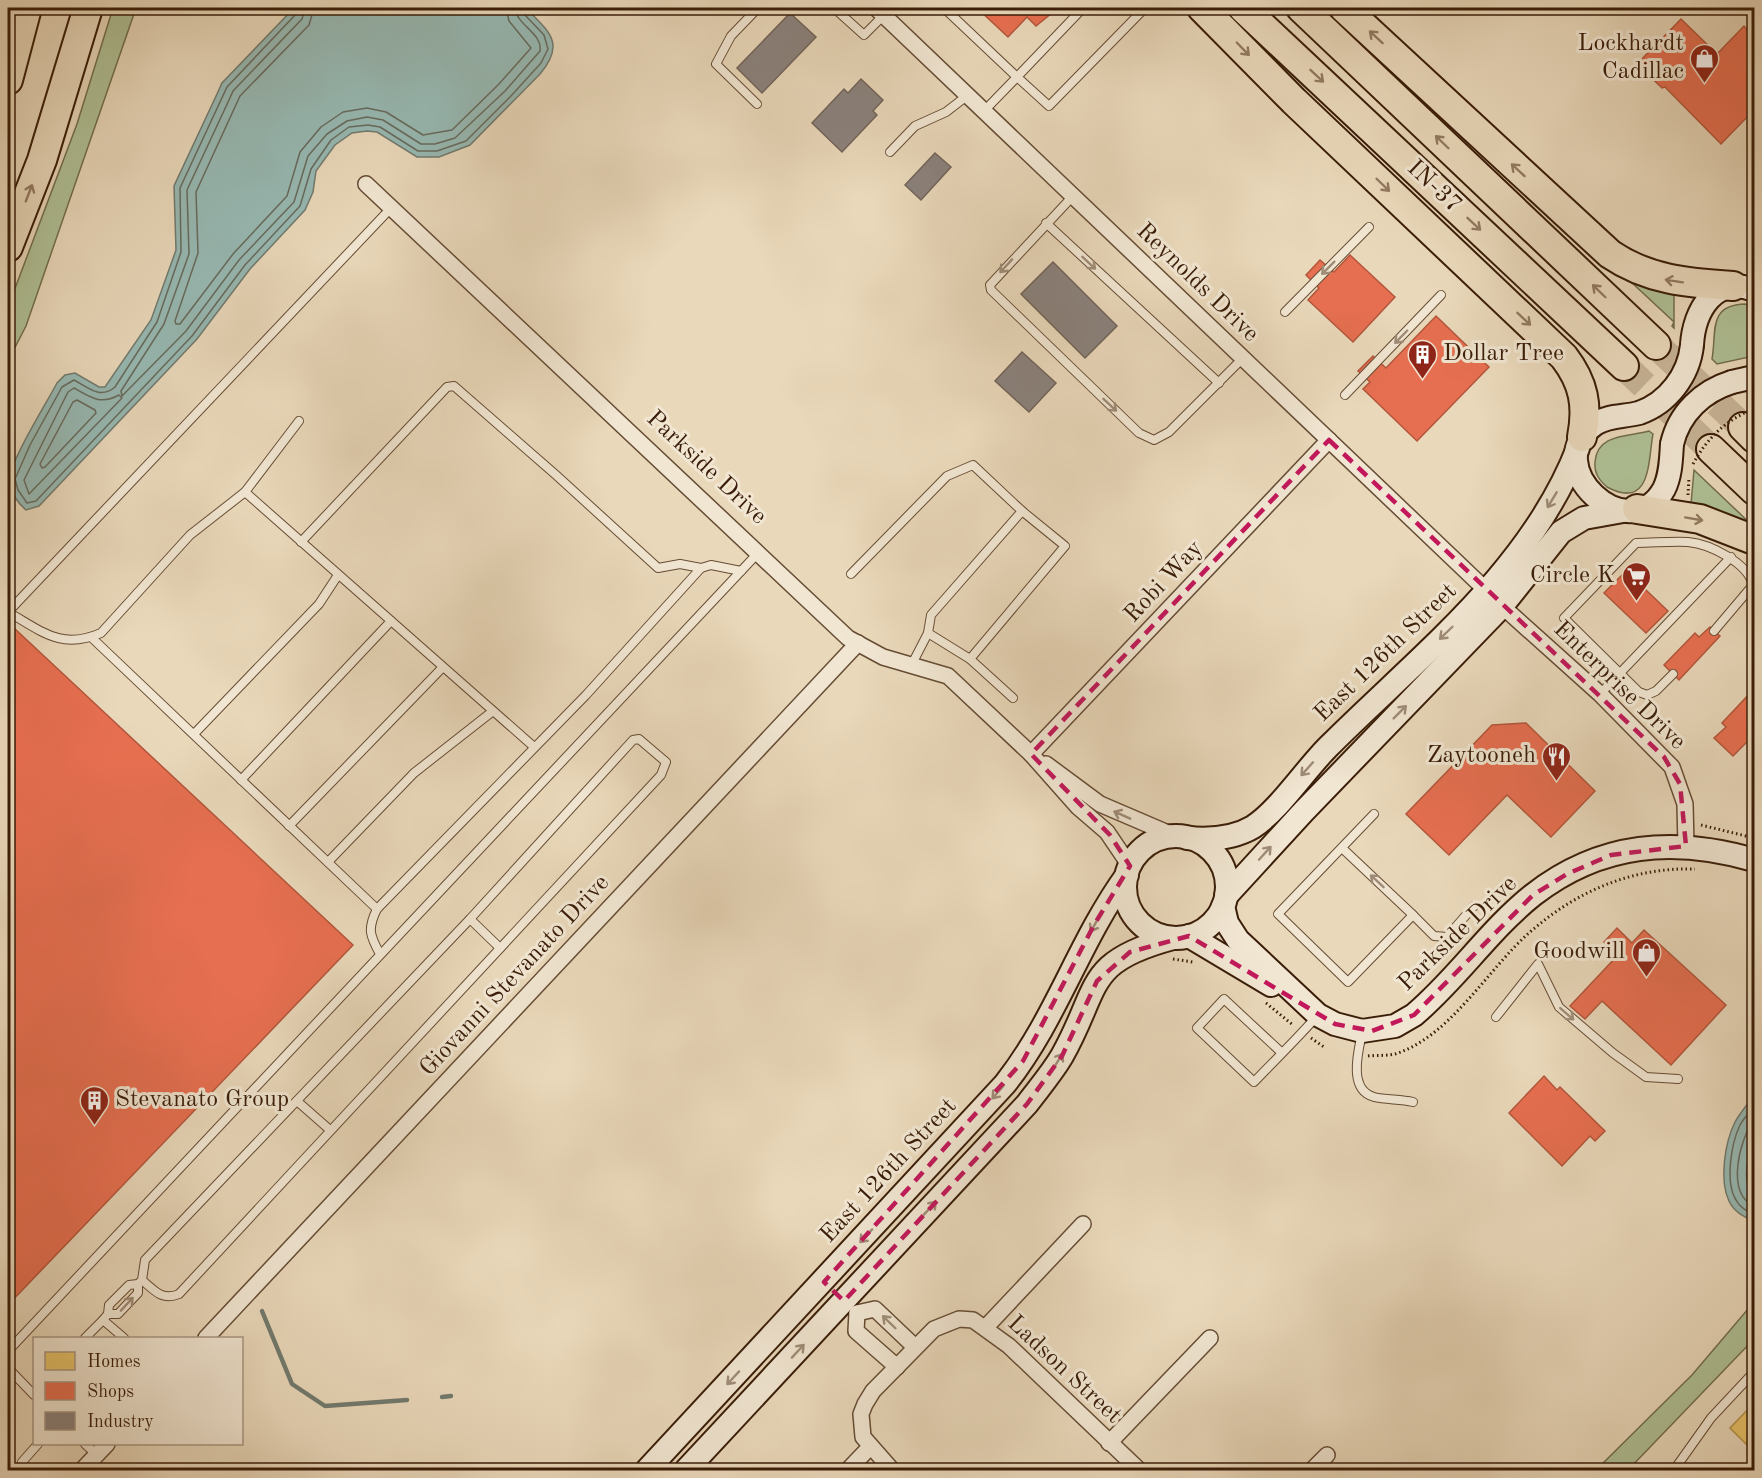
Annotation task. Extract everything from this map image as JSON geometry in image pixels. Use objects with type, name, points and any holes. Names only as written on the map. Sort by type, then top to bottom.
[{"type":"highway","points":[[8,80],[27,8]]},
{"type":"highway","points":[[8,247],[42,160],[88,8]]},
{"type":"highway","points":[[1202,8],[1294,101],[1564,357],[1580,381],[1584,393],[1586,417],[1580,443]]},
{"type":"highway","name":"IN-37","points":[[1243,8],[1624,366]]},
{"type":"highway","name":"IN-37","points":[[1301,8],[1656,345]]},
{"type":"highway","points":[[1344,8],[1610,254],[1636,269],[1667,280],[1746,287]]},
{"type":"highway","points":[[1702,456],[1755,490]]},
{"type":"highway","points":[[1630,510],[1701,519],[1755,540]]},
{"type":"main road","points":[[1746,287],[1720,289],[1701,308],[1694,327],[1688,366],[1676,385],[1654,406],[1639,413],[1602,420],[1580,443],[1577,465],[1586,487],[1602,502],[1630,510],[1657,498],[1665,488],[1672,444],[1682,419],[1694,404],[1711,390],[1755,377]]},
{"type":"main road","name":"East 126th Street","points":[[1182,837],[1226,837],[1244,831],[1261,821],[1321,754],[1495,599],[1566,476],[1580,443]]},
{"type":"main road","name":"East 126th Street","points":[[1225,901],[1495,599],[1550,544],[1569,526],[1590,516],[1630,510]]},
{"type":"main road","name":"Parkside Drive","points":[[1181,937],[1309,1017],[1362,1031],[1395,1026],[1414,1015],[1533,895],[1567,874],[1611,855],[1665,845],[1686,835],[1719,850],[1755,860]]},
{"type":"main road","points":[[686,1470],[851,1307],[1041,1086],[1062,1056],[1091,991],[1105,970],[1137,948],[1181,937],[1210,925],[1225,901],[1227,885],[1221,864],[1207,847],[1182,837],[1162,838],[1149,844],[1128,871],[1126,897],[1135,917],[1151,932],[1181,937]]},
{"type":"main road","name":"East 126th Street","points":[[647,1470],[987,1105],[1023,1060],[1050,1018],[1095,925],[1128,871]]},
{"type":"main road","name":"Parkside Drive","points":[[1225,901],[1227,923],[1238,940],[1309,1017]]},
{"type":"street","points":[[1751,8],[1755,11]]},
{"type":"street","name":"Reynolds Drive","points":[[880,11],[1495,599]]},
{"type":"street","name":"Parkside Drive","points":[[366,184],[849,638],[883,657],[948,676],[1031,754],[1055,783],[1107,832],[1128,871]]},
{"type":"street","name":"Robi Way","points":[[1031,754],[1329,440]]},
{"type":"street","name":"Enterprise Drive","points":[[1495,599],[1600,694],[1672,767],[1680,784],[1686,835]]},
{"type":"street","name":"Giovanni Stevanato Drive","points":[[207,1337],[858,643]]},
{"type":"street","name":"Parkside Drive","points":[[1031,754],[1100,804],[1124,817],[1182,837]]},
{"type":"street","points":[[986,1327],[1083,1224]]},
{"type":"street","points":[[824,1282],[851,1307],[856,1331],[897,1367]]},
{"type":"street","points":[[851,1307],[875,1309],[915,1347]]},
{"type":"street","name":"Ladson Street","points":[[870,1447],[863,1437],[861,1414],[873,1391],[934,1329],[946,1322],[973,1320],[986,1327],[1009,1346],[1139,1470]]},
{"type":"street","points":[[1109,1443],[1210,1338]]},
{"type":"street","points":[[848,1470],[870,1447],[892,1470]]},
{"type":"street","points":[[82,1470],[102,1449]]},
{"type":"street","points":[[1312,1470],[1327,1455]]},
{"type":"lane","points":[[757,104],[716,64],[731,36],[758,8]]},
{"type":"lane","points":[[834,8],[864,35],[880,11]]},
{"type":"lane","points":[[944,8],[1049,106],[1145,8]]},
{"type":"lane","points":[[984,111],[1083,8]]},
{"type":"lane","points":[[890,152],[915,126],[946,112],[968,95]]},
{"type":"lane","points":[[1073,196],[992,281],[991,290],[1139,433],[1154,440],[1169,432],[1243,358]]},
{"type":"lane","points":[[299,421],[245,492],[190,535],[101,633],[82,641],[56,640],[8,612],[391,208]]},
{"type":"lane","points":[[1046,223],[1220,383]]},
{"type":"lane","points":[[1285,312],[1369,227]]},
{"type":"lane","points":[[1345,395],[1441,295]]},
{"type":"lane","points":[[301,542],[447,387],[454,386],[658,568],[680,564],[701,568],[711,565],[741,571]]},
{"type":"lane","points":[[851,574],[947,476],[973,465],[1022,511],[1065,546],[970,659]]},
{"type":"lane","points":[[245,492],[533,746]]},
{"type":"lane","points":[[912,664],[928,633],[931,615],[1022,511]]},
{"type":"lane","points":[[1673,674],[1656,691],[1647,694],[1639,692],[1564,618],[1636,543],[1691,542],[1731,557],[1751,576],[1753,585],[1747,595],[1714,631]]},
{"type":"lane","points":[[8,1351],[758,553]]},
{"type":"lane","points":[[1600,694],[1731,557]]},
{"type":"lane","points":[[380,954],[369,934],[369,924],[377,909],[533,746],[586,695],[701,568]]},
{"type":"lane","points":[[194,734],[319,604],[338,575]]},
{"type":"lane","points":[[242,780],[391,621]]},
{"type":"lane","points":[[928,633],[970,659],[1013,698]]},
{"type":"lane","points":[[91,637],[377,909]]},
{"type":"lane","points":[[289,826],[443,667]]},
{"type":"lane","points":[[328,862],[414,773],[493,711]]},
{"type":"lane","points":[[106,1317],[118,1314],[138,1293],[140,1282],[145,1260],[470,919],[633,740],[639,739],[666,762],[661,775],[179,1294],[170,1298],[160,1296],[140,1282]]},
{"type":"lane","points":[[1374,814],[1278,914],[1348,982],[1413,915]]},
{"type":"lane","points":[[1342,848],[1434,936],[1447,937],[1474,906]]},
{"type":"lane","points":[[470,919],[500,948]]},
{"type":"lane","points":[[1496,1017],[1538,964],[1559,1007],[1613,1053],[1646,1077],[1678,1079]]},
{"type":"lane","points":[[1282,1053],[1224,999],[1197,1028],[1254,1082],[1282,1053],[1309,1017]]},
{"type":"lane","points":[[1362,1031],[1358,1057],[1359,1084],[1365,1092],[1375,1097],[1413,1102]]},
{"type":"lane","points":[[297,1101],[330,1130]]},
{"type":"lane","points":[[86,1337],[106,1317],[110,1305],[129,1285],[140,1282]]},
{"type":"lane","points":[[106,1317],[123,1337]]},
{"type":"lane","points":[[8,1368],[33,1393]]},
{"type":"lane","points":[[1674,1470],[1712,1418],[1755,1372]]},
{"type":"lane","points":[[22,1462],[36,1445]]},
{"type":"path","points":[[1702,456],[1718,431],[1737,417],[1751,425]]},
{"type":"path","points":[[1686,835],[1708,826],[1755,838]]},
{"type":"path","points":[[1358,1057],[1394,1054],[1431,1037],[1530,932],[1591,889],[1616,880],[1668,868],[1700,870]]},
{"type":"path","points":[[1262,1000],[1309,1017],[1324,1047]]},
{"type":"highlighted area","points":[[1329,440],[1664,757],[1680,784],[1686,846],[1611,855],[1567,874],[1533,895],[1414,1015],[1372,1031],[1335,1024],[1189,936],[1130,952],[1097,981],[1062,1056],[1027,1104],[844,1301],[824,1282],[1023,1061],[1094,925],[1127,875],[1130,866],[1110,835],[1031,754]]},
{"type":"green space","points":[[113,8],[136,8],[26,326],[8,361],[8,307],[77,124]]},
{"type":"green space","points":[[1616,268],[1674,293],[1674,322]]},
{"type":"green space","points":[[1745,304],[1754,307],[1754,356],[1717,364],[1712,359],[1716,322],[1719,315],[1725,309]]},
{"type":"green space","points":[[1649,431],[1653,434],[1650,456],[1645,479],[1640,487],[1632,492],[1622,493],[1607,487],[1599,479],[1595,470],[1597,453],[1601,446],[1615,438]]},
{"type":"green space","points":[[1694,470],[1754,527],[1691,504]]},
{"type":"green space","points":[[1754,1302],[1754,1339],[1628,1470],[1596,1470],[1692,1375]]},
{"type":"water","points":[[294,8],[526,8],[542,24],[551,38],[552,54],[540,74],[470,145],[439,157],[417,157],[377,132],[367,131],[352,133],[335,145],[316,171],[313,192],[305,210],[250,269],[197,339],[39,506],[26,510],[14,496],[9,479],[16,458],[30,431],[57,383],[65,375],[75,373],[99,387],[105,387],[151,320],[176,250],[174,186],[222,83]]},
{"type":"water","points":[[1754,1095],[1754,1221],[1740,1214],[1729,1201],[1724,1183],[1724,1161],[1731,1130]]},
{"type":"building: Homes","points":[[1754,1403],[1754,1452],[1730,1428]]},
{"type":"building: Shops","points":[[977,8],[1058,8],[1036,26],[1027,17],[1008,37]]},
{"type":"building: Shops","name":"Lockhardt Cadillac","points":[[1681,19],[1717,54],[1744,26],[1754,37],[1754,81],[1751,85],[1754,89],[1754,110],[1721,144],[1665,87],[1662,88],[1637,64]]},
{"type":"building: Shops","points":[[1350,255],[1395,297],[1353,342],[1308,300],[1319,288],[1306,275],[1320,260],[1334,272]]},
{"type":"building: Shops","name":"Dollar Tree","points":[[1436,316],[1489,367],[1417,441],[1363,389],[1370,382],[1358,371],[1373,356],[1386,368]]},
{"type":"building: Shops","name":"Circle K","points":[[1626,571],[1668,611],[1646,633],[1604,593]]},
{"type":"building: Shops","points":[[1710,627],[1720,636],[1679,680],[1664,665],[1695,633],[1699,637]]},
{"type":"building: Shops","name":"Stevanato Group","points":[[14,628],[353,945],[8,1305],[8,635]]},
{"type":"building: Shops","points":[[1754,689],[1754,727],[1751,731],[1754,735],[1733,756],[1714,738],[1726,727],[1722,723]]},
{"type":"building: Shops","points":[[1526,723],[1595,791],[1551,837],[1507,795],[1449,855],[1406,814],[1492,725]]},
{"type":"building: Shops","name":"Goodwill","points":[[1617,928],[1632,943],[1644,930],[1726,1005],[1671,1065],[1602,1001],[1585,1019],[1570,1006],[1618,955],[1604,942]]},
{"type":"building: Shops","points":[[1544,1076],[1557,1090],[1560,1087],[1605,1131],[1595,1141],[1590,1136],[1562,1166],[1509,1113]]},
{"type":"building: Industry","points":[[790,13],[816,37],[762,93],[737,68]]},
{"type":"building: Industry","points":[[861,79],[883,100],[873,111],[877,115],[842,152],[812,123],[844,89],[848,93]]},
{"type":"building: Industry","points":[[935,153],[951,167],[921,200],[905,185]]},
{"type":"building: Industry","points":[[1053,262],[1117,326],[1085,358],[1021,294]]},
{"type":"building: Industry","points":[[1022,352],[1056,383],[1029,412],[995,381]]},
{"type":"waterway","points":[[262,1311],[292,1384],[325,1406],[407,1400]]},
{"type":"waterway","points":[[442,1397],[451,1396]]},
{"type":"tunnel","points":[[1656,345],[1743,427]]},
{"type":"tunnel","points":[[1624,366],[1711,449]]},
{"type":"place","name":"Lockhardt Cadillac","points":[[1705,84]]},
{"type":"place","name":"Dollar Tree","points":[[1422,380]]},
{"type":"place","name":"Circle K","points":[[1636,602]]},
{"type":"place","name":"Zaytooneh","points":[[1557,782]]},
{"type":"place","name":"Goodwill","points":[[1646,978]]},
{"type":"place","name":"Stevanato Group","points":[[94,1126]]}]
